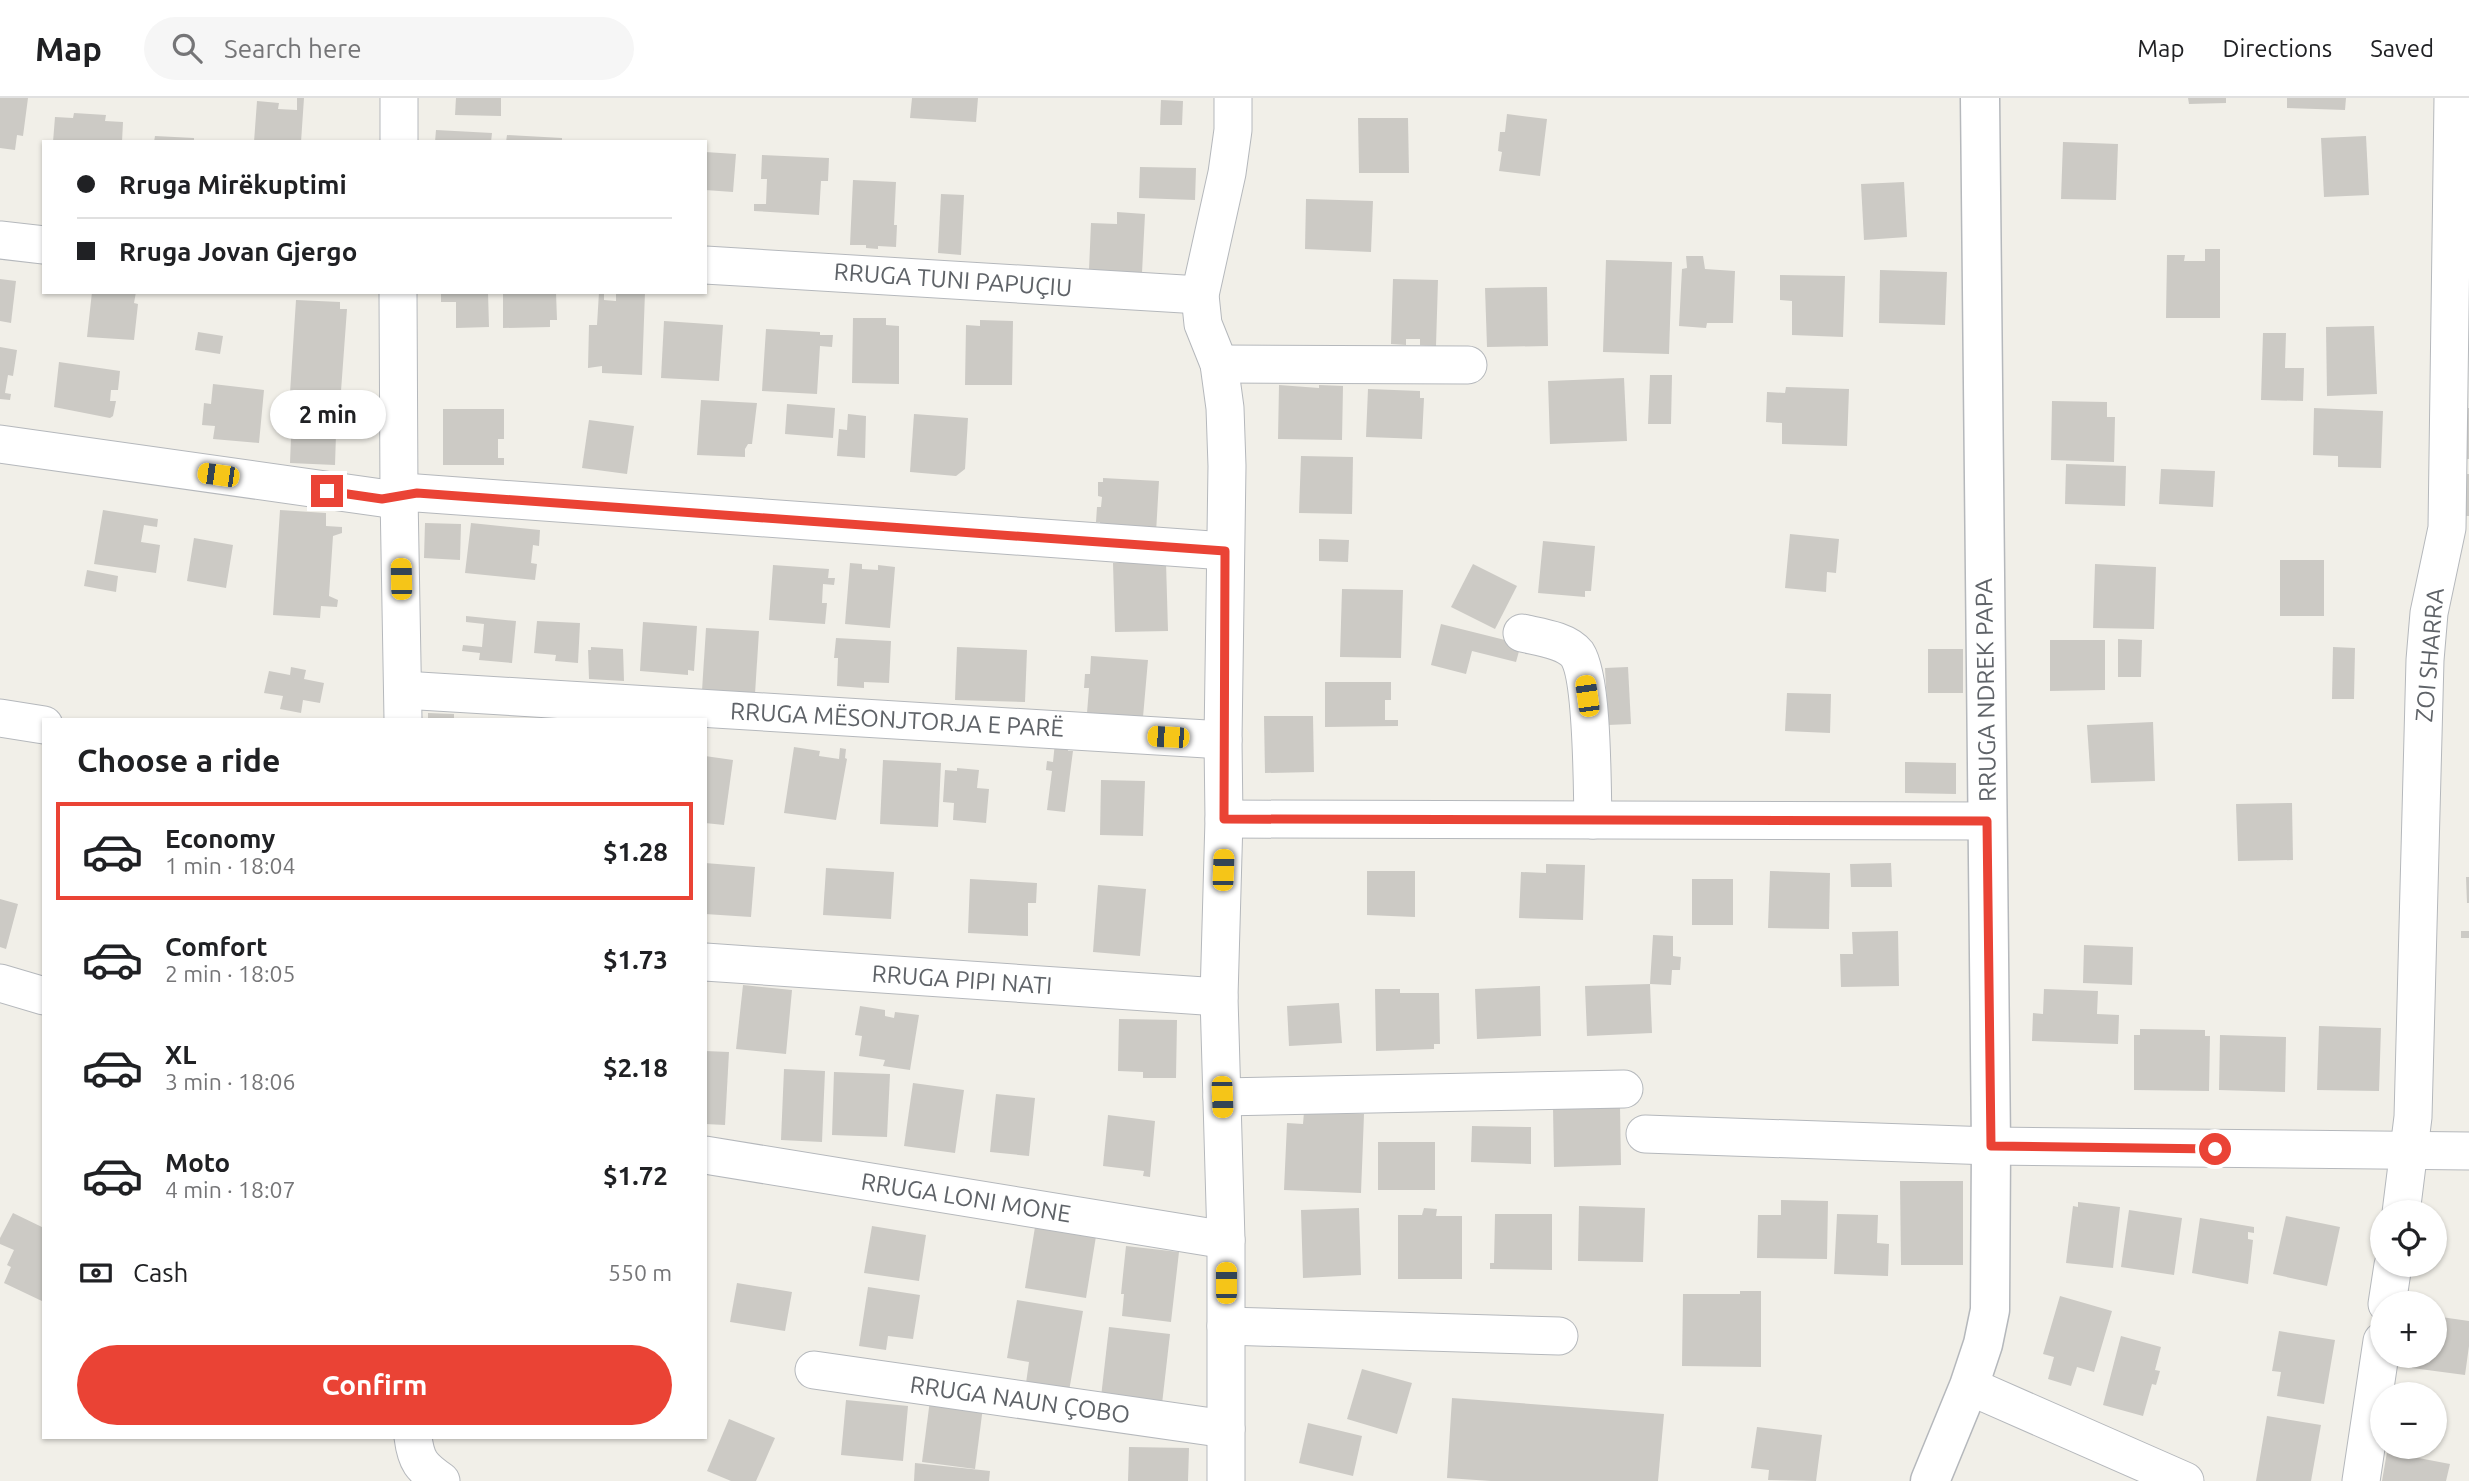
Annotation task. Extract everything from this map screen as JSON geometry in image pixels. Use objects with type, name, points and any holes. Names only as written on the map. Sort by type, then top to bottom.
[{"type":"street","points":[[399,98],[399,140]]},
{"type":"street","points":[[1226,1481],[1226,1240],[1219,997],[1224,819],[1227,454],[1225,408],[1219,365],[1203,324],[1200,295],[1227,173],[1233,130],[1233,98]]},
{"type":"street","name":"RRUGA NDREK PAPA","points":[[1930,1481],[1969,1386],[1983,1344],[1990,1310],[1991,1146],[1980,98]]},
{"type":"street","name":"ZOI SHARRA","points":[[2403,1200],[2413,1117],[2425,660],[2429,613],[2443,555],[2448,515],[2453,98]]},
{"type":"street","points":[[0,240],[42,245]]},
{"type":"street","name":"RRUGA TUNI PAPUÇIU","points":[[707,265],[1200,295]]},
{"type":"street","points":[[398,294],[403,705]]},
{"type":"street","points":[[1219,365],[1468,365]]},
{"type":"street","points":[[0,444],[382,499],[417,493],[1225,551]]},
{"type":"street","points":[[1522,633],[1564,644],[1577,654],[1585,680],[1589,712],[1593,820]]},
{"type":"street","name":"RRUGA MËSONJTORJA E PARË","points":[[403,705],[1223,740]]},
{"type":"street","points":[[0,718],[42,725]]},
{"type":"street","points":[[1224,819],[1987,821]]},
{"type":"street","name":"RRUGA PIPI NATI","points":[[707,962],[1219,997]]},
{"type":"street","points":[[0,983],[42,995]]},
{"type":"street","points":[[1222,1097],[1624,1089]]},
{"type":"street","points":[[1645,1134],[1991,1146],[2469,1151]]},
{"type":"street","name":"RRUGA LONI MONE","points":[[707,1155],[1226,1240]]},
{"type":"street","points":[[1226,1326],[1559,1336]]},
{"type":"street","points":[[2361,1481],[2378,1368]]},
{"type":"street","name":"RRUGA NAUN ÇOBO","points":[[814,1370],[1226,1429]]},
{"type":"street","points":[[1969,1386],[2185,1481]]},
{"type":"street","points":[[413,1439],[415,1455],[425,1470],[441,1481]]},
{"type":"building","points":[[0,98],[28,98],[23,136],[17,135],[15,150],[0,148]]},
{"type":"building","points":[[297,98],[304,98],[301,140],[254,140],[257,101],[279,103],[278,109],[297,110]]},
{"type":"building","points":[[456,98],[501,98],[501,116],[455,115]]},
{"type":"building","points":[[912,98],[978,98],[976,122],[910,118]]},
{"type":"building","points":[[2188,98],[2226,98],[2226,103],[2189,104]]},
{"type":"building","points":[[2287,98],[2346,98],[2345,110],[2287,108]]},
{"type":"building","points":[[1161,100],[1183,101],[1182,125],[1160,125]]},
{"type":"building","points":[[74,113],[106,115],[105,121],[123,122],[122,140],[53,140],[55,117],[73,118]]},
{"type":"building","points":[[1507,114],[1547,119],[1540,176],[1499,171],[1502,152],[1498,151],[1500,132],[1505,132]]},
{"type":"building","points":[[1358,118],[1408,118],[1409,173],[1359,173]]},
{"type":"building","points":[[436,130],[492,133],[491,140],[435,140]]},
{"type":"building","points":[[507,135],[562,138],[562,140],[506,140]]},
{"type":"building","points":[[155,136],[194,138],[194,140],[154,140]]},
{"type":"building","points":[[2366,136],[2369,195],[2324,197],[2321,138]]},
{"type":"building","points":[[2063,142],[2118,144],[2116,200],[2061,199]]},
{"type":"building","points":[[707,152],[736,154],[733,192],[707,190]]},
{"type":"building","points":[[762,155],[829,158],[828,181],[821,181],[819,215],[754,211],[754,204],[766,204],[767,179],[761,179]]},
{"type":"building","points":[[1140,167],[1196,168],[1195,200],[1139,198]]},
{"type":"building","points":[[853,180],[896,182],[896,247],[878,246],[878,249],[866,248],[866,245],[850,245]]},
{"type":"building","points":[[1904,182],[1907,237],[1864,240],[1861,184]]},
{"type":"building","points":[[941,194],[964,195],[961,255],[938,253]]},
{"type":"building","points":[[1306,199],[1373,201],[1371,252],[1305,249]]},
{"type":"building","points":[[1117,212],[1145,214],[1142,273],[1089,270],[1091,223],[1117,224]]},
{"type":"building","points":[[2205,249],[2220,249],[2220,318],[2166,318],[2167,255],[2185,255],[2184,261],[2205,261]]},
{"type":"building","points":[[1686,256],[1703,256],[1705,269],[1735,271],[1733,323],[1707,323],[1706,328],[1679,326],[1682,269],[1687,268]]},
{"type":"building","points":[[1606,260],[1672,262],[1669,354],[1603,352]]},
{"type":"building","points":[[1880,270],[1947,272],[1945,325],[1879,323]]},
{"type":"building","points":[[1780,275],[1845,276],[1843,337],[1792,335],[1792,301],[1780,300]]},
{"type":"building","points":[[0,279],[16,281],[11,323],[0,321]]},
{"type":"building","points":[[1393,279],[1438,280],[1436,346],[1420,345],[1420,339],[1406,339],[1406,345],[1391,344]]},
{"type":"building","points":[[1547,287],[1548,346],[1487,347],[1485,288]]},
{"type":"building","points":[[92,294],[136,294],[134,303],[138,304],[134,340],[87,337]]},
{"type":"building","points":[[441,294],[488,294],[489,327],[456,328],[456,302],[441,302]]},
{"type":"building","points":[[503,294],[556,294],[557,320],[550,320],[550,327],[503,328]]},
{"type":"building","points":[[599,294],[604,294],[604,300],[616,301],[616,294],[645,294],[642,375],[602,373],[602,366],[588,368],[589,325],[597,325]]},
{"type":"building","points":[[296,300],[340,302],[340,309],[347,309],[341,391],[334,391],[334,396],[290,393]]},
{"type":"building","points":[[853,318],[886,318],[886,325],[899,326],[899,384],[852,383]]},
{"type":"building","points":[[980,320],[1013,321],[1012,385],[965,385],[966,325],[980,326]]},
{"type":"building","points":[[664,321],[723,325],[719,381],[661,378]]},
{"type":"building","points":[[2374,326],[2377,394],[2327,396],[2326,327]]},
{"type":"building","points":[[766,329],[833,335],[832,347],[820,346],[817,394],[762,391]]},
{"type":"building","points":[[198,332],[223,336],[220,354],[195,350]]},
{"type":"building","points":[[2263,333],[2286,333],[2285,368],[2304,368],[2303,401],[2261,400]]},
{"type":"building","points":[[0,347],[17,350],[13,376],[8,375],[5,393],[11,394],[10,400],[0,399]]},
{"type":"building","points":[[59,362],[120,371],[118,390],[111,390],[110,401],[116,401],[113,416],[110,418],[54,407]]},
{"type":"building","points":[[1650,375],[1672,375],[1671,424],[1648,424]]},
{"type":"building","points":[[1624,378],[1627,441],[1550,444],[1548,381]]},
{"type":"building","points":[[213,384],[264,390],[259,443],[213,439],[215,426],[202,425],[204,403],[211,404]]},
{"type":"building","points":[[1279,385],[1319,388],[1319,385],[1343,386],[1342,440],[1278,439]]},
{"type":"building","points":[[1786,387],[1849,389],[1847,446],[1782,444],[1782,423],[1766,422],[1767,392],[1785,393]]},
{"type":"building","points":[[1368,389],[1420,391],[1420,398],[1424,398],[1422,439],[1366,437]]},
{"type":"building","points":[[701,400],[757,403],[752,444],[748,444],[745,449],[745,457],[697,455]]},
{"type":"building","points":[[2052,401],[2107,402],[2107,417],[2115,417],[2114,462],[2051,460]]},
{"type":"building","points":[[787,404],[835,408],[833,438],[785,434]]},
{"type":"building","points":[[2314,408],[2383,411],[2381,468],[2338,467],[2338,456],[2313,455]]},
{"type":"building","points":[[2464,408],[2469,408],[2469,459],[2463,459]]},
{"type":"building","points":[[443,409],[504,409],[504,439],[498,439],[498,458],[504,458],[504,465],[443,465]]},
{"type":"building","points":[[292,412],[334,413],[335,465],[290,463]]},
{"type":"building","points":[[848,414],[866,416],[865,458],[837,456],[839,429],[847,430]]},
{"type":"building","points":[[914,414],[968,418],[965,469],[956,476],[910,472]]},
{"type":"building","points":[[589,420],[634,426],[627,474],[582,468]]},
{"type":"building","points":[[1301,456],[1353,457],[1352,514],[1299,513]]},
{"type":"building","points":[[2066,464],[2126,466],[2125,506],[2065,504]]},
{"type":"building","points":[[2161,469],[2215,471],[2213,507],[2159,504]]},
{"type":"building","points":[[2466,474],[2469,474],[2469,516],[2466,516]]},
{"type":"building","points":[[1103,478],[1159,481],[1156,533],[1100,527],[1100,522],[1096,522],[1097,507],[1101,507],[1102,497],[1098,496],[1098,482],[1103,482]]},
{"type":"building","points":[[103,510],[158,519],[157,527],[144,525],[141,542],[160,545],[156,573],[94,564]]},
{"type":"building","points":[[280,510],[326,513],[326,526],[342,527],[342,533],[333,536],[329,596],[338,600],[337,607],[321,606],[320,618],[273,615]]},
{"type":"building","points":[[425,523],[461,524],[460,560],[424,558]]},
{"type":"building","points":[[471,523],[540,530],[539,546],[533,545],[531,563],[537,564],[535,580],[465,573]]},
{"type":"building","points":[[1790,534],[1839,539],[1836,573],[1827,572],[1826,592],[1785,588]]},
{"type":"building","points":[[194,538],[233,545],[226,588],[187,581]]},
{"type":"building","points":[[1319,539],[1349,540],[1348,562],[1319,561]]},
{"type":"building","points":[[1543,541],[1595,546],[1591,591],[1585,591],[1585,597],[1538,593]]},
{"type":"building","points":[[2280,560],[2324,560],[2324,616],[2280,616]]},
{"type":"building","points":[[1166,562],[1168,631],[1115,632],[1113,563]]},
{"type":"building","points":[[850,563],[862,564],[862,569],[878,570],[878,565],[895,567],[890,628],[845,624]]},
{"type":"building","points":[[1473,564],[1517,586],[1495,629],[1451,607]]},
{"type":"building","points":[[2095,564],[2156,567],[2154,629],[2093,628]]},
{"type":"building","points":[[773,565],[829,569],[828,578],[835,578],[834,585],[823,584],[822,603],[827,603],[825,624],[769,620]]},
{"type":"building","points":[[87,570],[118,576],[116,592],[84,586]]},
{"type":"building","points":[[1342,589],[1403,590],[1401,658],[1340,657]]},
{"type":"building","points":[[466,616],[516,621],[512,663],[479,660],[480,653],[462,651],[463,645],[482,647],[484,624],[466,622]]},
{"type":"building","points":[[537,621],[580,623],[578,663],[555,661],[556,655],[534,653]]},
{"type":"building","points":[[643,622],[697,626],[694,671],[688,670],[688,675],[640,671]]},
{"type":"building","points":[[1441,624],[1521,644],[1516,662],[1472,651],[1466,674],[1431,665]]},
{"type":"building","points":[[706,628],[759,631],[755,694],[702,691]]},
{"type":"building","points":[[836,638],[891,641],[889,683],[864,682],[864,688],[837,686],[838,658],[834,658]]},
{"type":"building","points":[[2118,639],[2142,640],[2141,677],[2118,677]]},
{"type":"building","points":[[2050,640],[2105,640],[2105,690],[2050,691]]},
{"type":"building","points":[[591,647],[623,649],[624,681],[589,679],[588,650],[591,650]]},
{"type":"building","points":[[957,647],[1027,650],[1025,702],[955,700]]},
{"type":"building","points":[[2333,647],[2355,648],[2354,699],[2332,699]]},
{"type":"building","points":[[1928,649],[1963,649],[1963,693],[1928,693]]},
{"type":"building","points":[[1091,656],[1148,660],[1143,717],[1087,713],[1089,688],[1084,688],[1085,674],[1090,674]]},
{"type":"building","points":[[291,667],[306,670],[304,679],[324,683],[320,703],[303,700],[301,713],[280,709],[283,696],[264,693],[269,671],[290,675]]},
{"type":"building","points":[[1628,667],[1631,724],[1608,725],[1605,668]]},
{"type":"building","points":[[1325,682],[1391,682],[1391,700],[1385,700],[1385,720],[1398,720],[1398,726],[1325,727]]},
{"type":"building","points":[[1787,693],[1831,694],[1830,733],[1785,731]]},
{"type":"building","points":[[428,713],[454,714],[454,718],[428,718]]},
{"type":"building","points":[[1264,716],[1313,716],[1314,772],[1265,773]]},
{"type":"building","points":[[2153,722],[2155,781],[2091,783],[2087,725]]},
{"type":"building","points":[[1055,742],[1069,744],[1068,751],[1073,751],[1065,812],[1047,810],[1052,771],[1046,770],[1047,761],[1053,762]]},
{"type":"building","points":[[794,747],[820,751],[819,756],[839,759],[840,748],[846,749],[847,759],[836,820],[784,813]]},
{"type":"building","points":[[707,756],[733,760],[724,825],[707,823]]},
{"type":"building","points":[[883,760],[941,763],[938,827],[880,824]]},
{"type":"building","points":[[1905,762],[1956,763],[1956,794],[1905,793]]},
{"type":"building","points":[[957,768],[979,770],[977,788],[989,789],[986,823],[953,820],[954,803],[943,802],[945,770],[957,771]]},
{"type":"building","points":[[1101,780],[1145,781],[1143,836],[1100,835]]},
{"type":"building","points":[[2292,803],[2293,860],[2238,861],[2236,804]]},
{"type":"building","points":[[707,863],[755,867],[751,917],[707,914]]},
{"type":"building","points":[[1891,863],[1892,887],[1851,887],[1850,864]]},
{"type":"building","points":[[1546,864],[1585,865],[1583,920],[1519,918],[1521,872],[1546,873]]},
{"type":"building","points":[[826,868],[894,872],[891,919],[823,915]]},
{"type":"building","points":[[1367,871],[1415,871],[1415,917],[1367,915]]},
{"type":"building","points":[[1770,871],[1830,873],[1829,929],[1768,928]]},
{"type":"building","points":[[2466,877],[2469,877],[2469,903],[2467,903]]},
{"type":"building","points":[[970,879],[1037,883],[1036,903],[1028,903],[1028,936],[968,933]]},
{"type":"building","points":[[1692,879],[1733,879],[1733,925],[1692,925]]},
{"type":"building","points":[[1098,885],[1146,889],[1140,956],[1093,952]]},
{"type":"building","points":[[0,899],[18,904],[6,949],[0,947]]},
{"type":"building","points":[[1898,931],[1899,986],[1841,987],[1840,954],[1853,954],[1852,932]]},
{"type":"building","points":[[2461,931],[2469,931],[2469,938],[2461,938]]},
{"type":"building","points":[[1653,935],[1673,936],[1673,956],[1681,957],[1680,970],[1672,970],[1671,985],[1650,984]]},
{"type":"building","points":[[2084,945],[2133,947],[2132,985],[2083,983]]},
{"type":"building","points":[[1650,984],[1652,1033],[1587,1036],[1585,986]]},
{"type":"building","points":[[743,985],[792,990],[786,1054],[736,1049]]},
{"type":"building","points":[[1540,986],[1541,1036],[1477,1039],[1475,989]]},
{"type":"building","points":[[1375,989],[1400,989],[1400,993],[1439,993],[1440,1044],[1434,1044],[1434,1049],[1376,1051]]},
{"type":"building","points":[[2044,989],[2098,991],[2097,1014],[2119,1015],[2118,1044],[2032,1041],[2033,1013],[2043,1014]]},
{"type":"building","points":[[1339,1003],[1342,1043],[1289,1046],[1287,1006]]},
{"type":"building","points":[[860,1006],[885,1010],[885,1016],[894,1018],[895,1012],[919,1015],[910,1070],[883,1066],[885,1060],[859,1056],[862,1036],[855,1035]]},
{"type":"building","points":[[1119,1019],[1177,1020],[1176,1078],[1143,1078],[1143,1072],[1118,1071]]},
{"type":"building","points":[[2319,1026],[2381,1028],[2379,1091],[2317,1090]]},
{"type":"building","points":[[2140,1029],[2205,1030],[2205,1036],[2210,1036],[2209,1091],[2134,1090],[2134,1035],[2140,1035]]},
{"type":"building","points":[[2220,1035],[2286,1037],[2285,1092],[2219,1090]]},
{"type":"building","points":[[707,1051],[729,1052],[725,1125],[707,1124]]},
{"type":"building","points":[[784,1069],[825,1071],[822,1142],[781,1140]]},
{"type":"building","points":[[834,1072],[890,1074],[887,1137],[832,1135]]},
{"type":"building","points":[[913,1083],[964,1090],[955,1153],[904,1146]]},
{"type":"building","points":[[996,1094],[1035,1098],[1029,1156],[990,1152]]},
{"type":"building","points":[[1620,1106],[1621,1165],[1554,1167],[1553,1107]]},
{"type":"building","points":[[1304,1112],[1364,1114],[1361,1193],[1284,1190],[1287,1123],[1303,1124]]},
{"type":"building","points":[[1108,1115],[1155,1121],[1150,1177],[1143,1176],[1144,1171],[1103,1166]]},
{"type":"building","points":[[1472,1126],[1531,1127],[1531,1164],[1471,1162]]},
{"type":"building","points":[[1378,1142],[1435,1142],[1435,1190],[1378,1190]]},
{"type":"building","points":[[1900,1181],[1963,1181],[1963,1265],[1901,1265]]},
{"type":"building","points":[[1781,1200],[1828,1201],[1827,1259],[1757,1258],[1758,1215],[1781,1215]]},
{"type":"building","points":[[2078,1202],[2120,1207],[2113,1268],[2066,1263],[2073,1206],[2078,1207]]},
{"type":"building","points":[[1579,1206],[1645,1208],[1643,1262],[1578,1261]]},
{"type":"building","points":[[1359,1208],[1361,1275],[1303,1278],[1301,1210]]},
{"type":"building","points":[[1424,1208],[1437,1209],[1436,1216],[1462,1216],[1462,1279],[1398,1279],[1398,1215],[1422,1215]]},
{"type":"building","points":[[2129,1210],[2182,1218],[2174,1275],[2121,1267]]},
{"type":"building","points":[[13,1213],[42,1227],[42,1301],[4,1283],[11,1267],[7,1265],[14,1250],[0,1244],[0,1238]]},
{"type":"building","points":[[1495,1214],[1552,1214],[1552,1270],[1490,1269],[1490,1263],[1494,1263]]},
{"type":"building","points":[[1837,1214],[1878,1215],[1877,1243],[1889,1244],[1888,1276],[1834,1274]]},
{"type":"building","points":[[2286,1216],[2340,1227],[2327,1286],[2273,1274]]},
{"type":"building","points":[[2200,1218],[2254,1227],[2254,1233],[2248,1232],[2248,1239],[2253,1240],[2248,1284],[2192,1273]]},
{"type":"building","points":[[1036,1221],[1097,1230],[1086,1298],[1025,1288]]},
{"type":"building","points":[[872,1226],[926,1235],[919,1281],[864,1273]]},
{"type":"building","points":[[1126,1246],[1179,1252],[1171,1322],[1122,1316],[1124,1294],[1121,1294]]},
{"type":"building","points":[[737,1283],[792,1292],[785,1331],[730,1322]]},
{"type":"building","points":[[868,1287],[920,1295],[913,1339],[888,1336],[886,1350],[859,1346]]},
{"type":"building","points":[[1740,1291],[1761,1291],[1761,1367],[1682,1366],[1683,1294],[1740,1294]]},
{"type":"building","points":[[2060,1296],[2112,1311],[2094,1372],[2077,1367],[2071,1386],[2048,1379],[2054,1357],[2043,1354]]},
{"type":"building","points":[[1017,1300],[1083,1311],[1069,1391],[1026,1383],[1029,1362],[1007,1358]]},
{"type":"building","points":[[2447,1318],[2469,1321],[2465,1375],[2412,1368],[2447,1368]]},
{"type":"building","points":[[1109,1327],[1170,1334],[1162,1404],[1101,1397]]},
{"type":"building","points":[[2279,1331],[2335,1340],[2324,1404],[2277,1396],[2281,1372],[2272,1371]]},
{"type":"building","points":[[2121,1336],[2161,1347],[2155,1370],[2160,1371],[2156,1385],[2152,1384],[2143,1416],[2103,1405]]},
{"type":"building","points":[[1362,1369],[1412,1383],[1397,1434],[1347,1419]]},
{"type":"building","points":[[1452,1398],[1664,1414],[1658,1481],[1491,1481],[1447,1478]]},
{"type":"building","points":[[846,1400],[908,1406],[903,1461],[841,1455]]},
{"type":"building","points":[[930,1400],[983,1407],[975,1469],[922,1462]]},
{"type":"building","points":[[2267,1416],[2321,1425],[2311,1481],[2256,1481]]},
{"type":"building","points":[[729,1419],[775,1438],[756,1481],[731,1481],[707,1471]]},
{"type":"building","points":[[1308,1423],[1362,1436],[1353,1476],[1299,1463]]},
{"type":"building","points":[[1757,1427],[1822,1435],[1816,1481],[1768,1480],[1769,1470],[1751,1468]]},
{"type":"building","points":[[1129,1447],[1189,1448],[1188,1481],[1128,1481]]},
{"type":"building","points":[[2386,1459],[2424,1459],[2450,1464],[2446,1481],[2382,1481]]},
{"type":"building","points":[[915,1463],[990,1471],[989,1481],[914,1481]]},
{"type":"route","points":[[327,491],[382,499],[417,493],[1225,551],[1224,819],[1987,821],[1991,1146],[2215,1149]]}]
